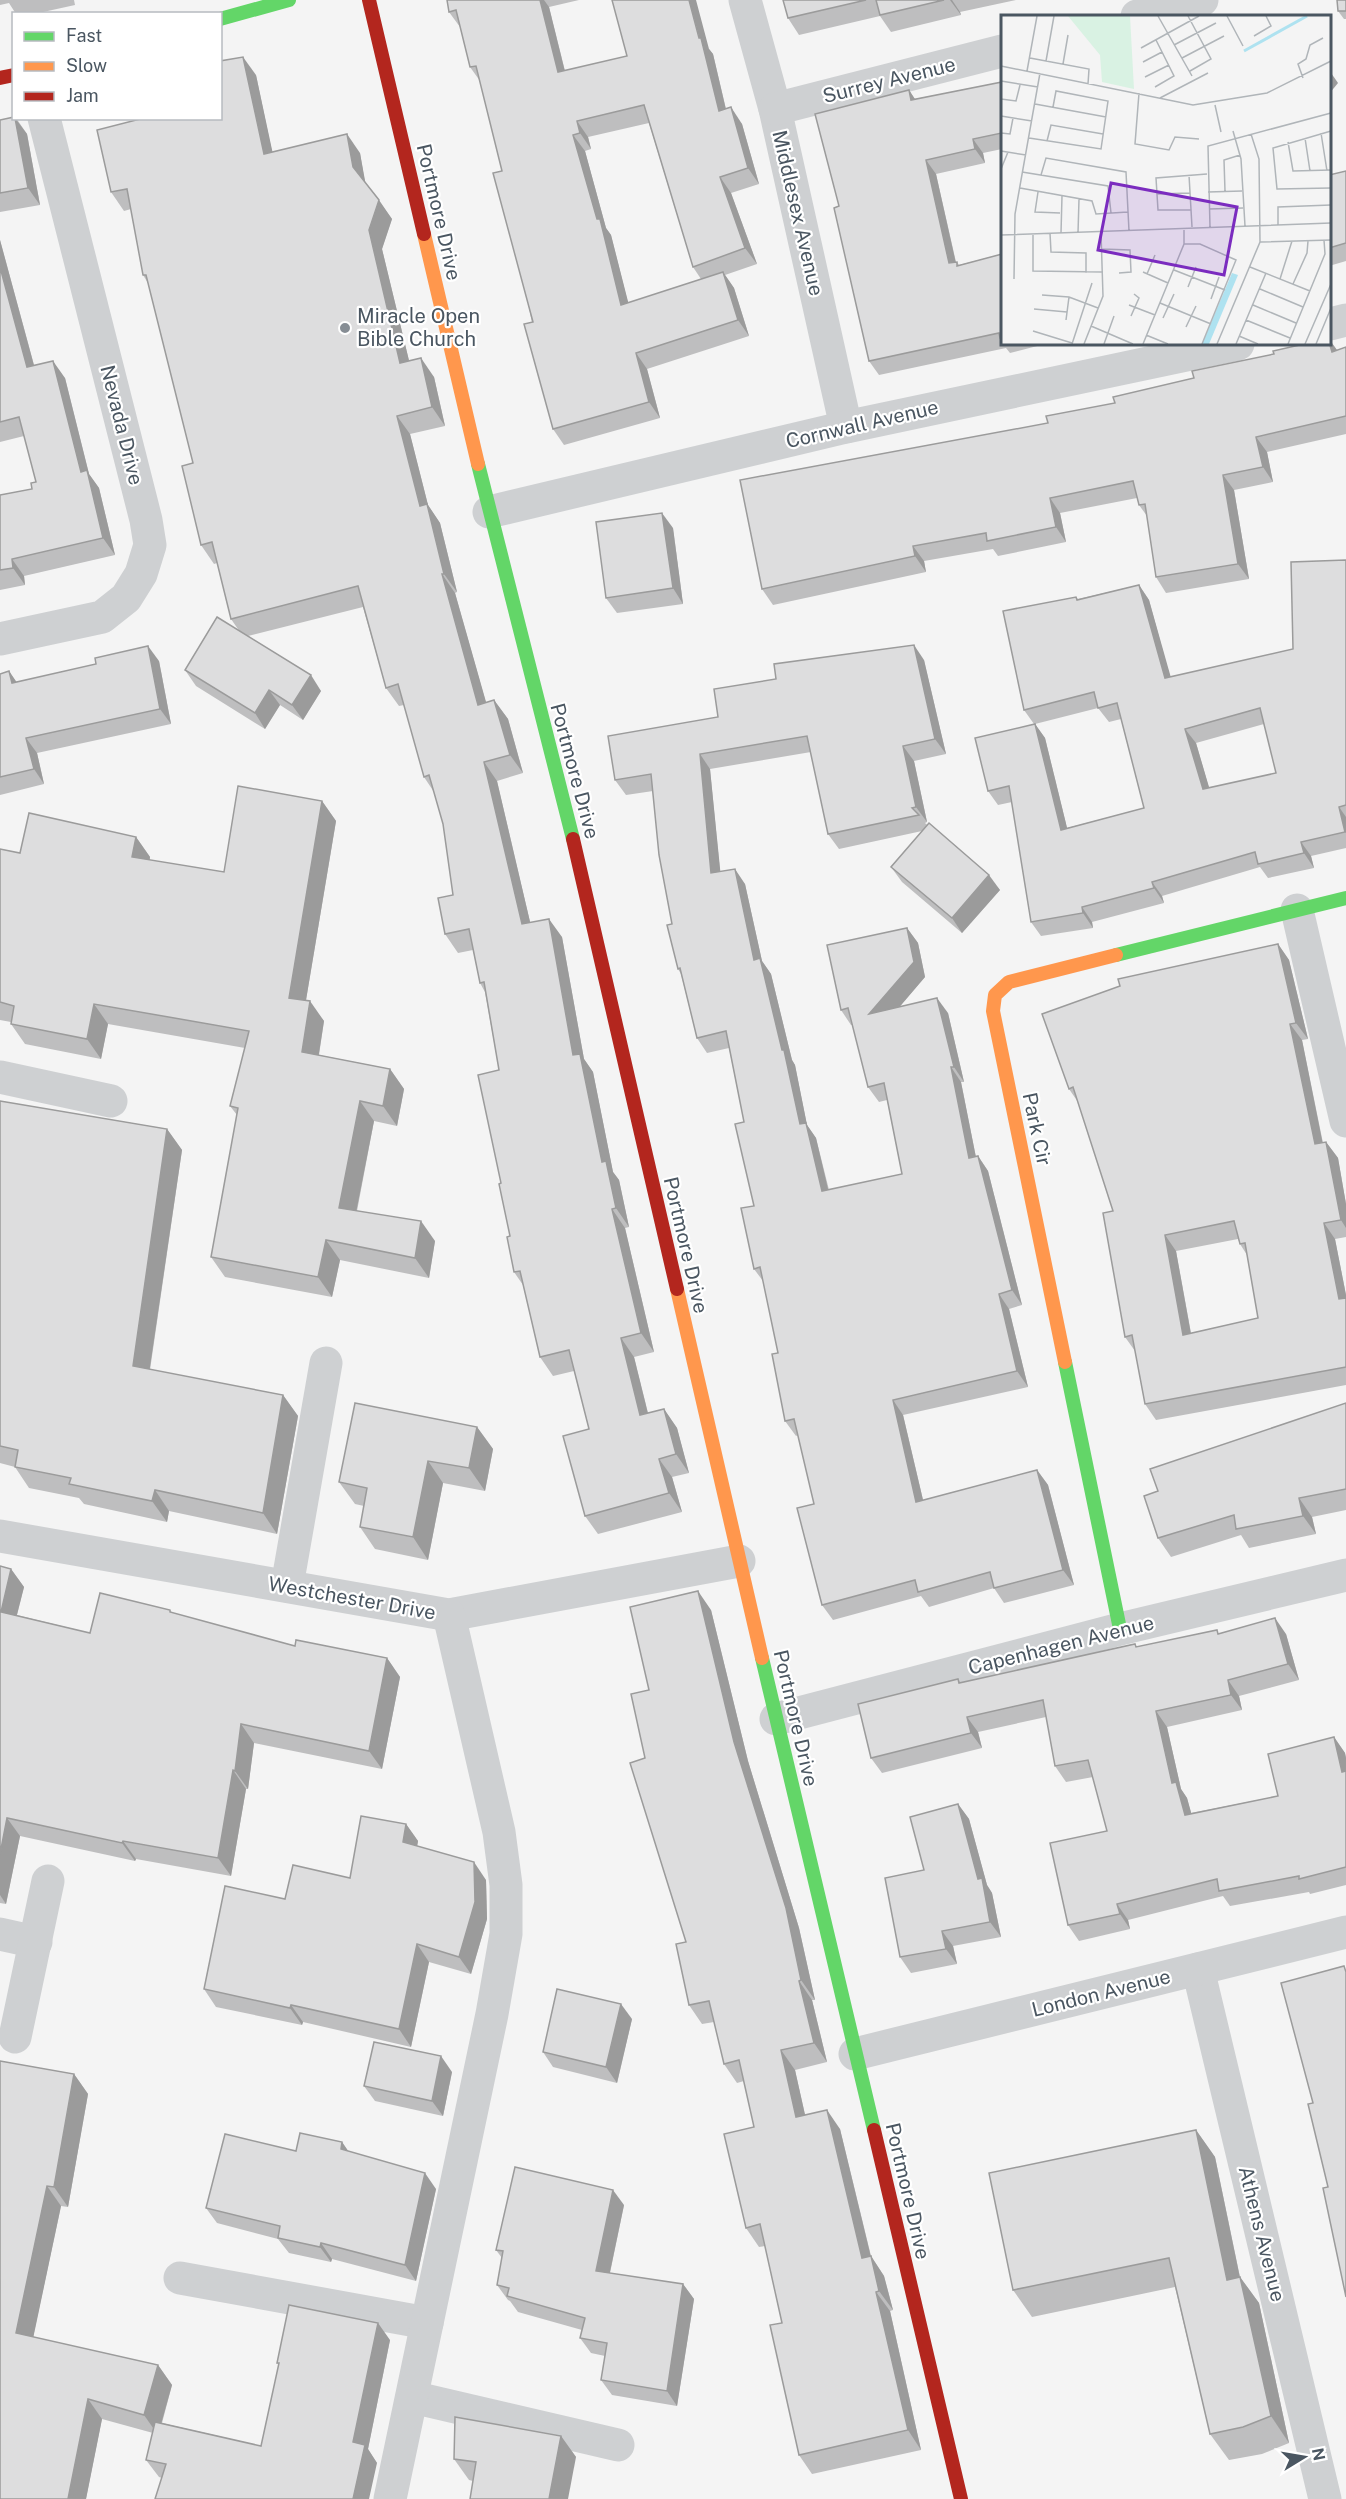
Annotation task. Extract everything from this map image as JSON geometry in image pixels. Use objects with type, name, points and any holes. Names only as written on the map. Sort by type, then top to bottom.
[{"type":"street","points":[[222,18],[290,0]]},
{"type":"street","name":"Portmore Drive","points":[[369,0],[489,512],[566,807],[739,1561],[961,2499]]},
{"type":"street","name":"Middlesex Avenue","points":[[745,0],[775,110],[846,427]]},
{"type":"street","points":[[1141,15],[1202,0]]},
{"type":"street","name":"Surrey Avenue","points":[[775,110],[1001,51]]},
{"type":"street","name":"Nevada Drive","points":[[0,639],[102,617],[126,598],[141,574],[150,545],[146,520],[45,120]]},
{"type":"street","points":[[1331,324],[1346,320]]},
{"type":"street","name":"Cornwall Avenue","points":[[489,512],[846,427],[1233,345]]},
{"type":"street","name":"Park Cir","points":[[1120,1629],[993,1011],[995,995],[1009,982],[1346,898]]},
{"type":"street","points":[[1297,910],[1346,1121]]},
{"type":"street","points":[[0,1077],[111,1101]]},
{"type":"street","points":[[287,1586],[326,1363]]},
{"type":"street","name":"Westchester Drive","points":[[0,1536],[449,1615],[739,1561]]},
{"type":"street","name":"Capenhagen Avenue","points":[[776,1719],[1120,1629],[1346,1575]]},
{"type":"street","points":[[390,2499],[492,2014],[506,1934],[506,1885],[499,1832],[449,1615]]},
{"type":"street","points":[[15,2037],[48,1881]]},
{"type":"street","name":"London Avenue","points":[[855,2054],[1346,1932]]},
{"type":"street","points":[[0,1934],[36,1942]]},
{"type":"street","name":"Athens Avenue","points":[[1198,1969],[1325,2499]]},
{"type":"street","points":[[180,2278],[428,2323]]},
{"type":"street","points":[[412,2397],[618,2445]]},
{"type":"building","points":[[447,0],[540,0],[558,72],[627,56],[612,0],[689,0],[719,111],[731,107],[748,168],[720,177],[745,248],[693,267],[644,105],[577,121],[580,133],[573,135],[597,219],[600,219],[621,305],[723,272],[738,320],[636,353],[649,402],[553,429],[524,324],[533,322],[493,173],[502,171],[476,66],[470,67],[456,10],[449,12]]},
{"type":"building","points":[[783,0],[866,0],[788,18]]},
{"type":"building","points":[[876,0],[944,0],[880,15]]},
{"type":"building","points":[[1337,0],[1346,0],[1346,11],[1338,11]]},
{"type":"building","points":[[243,57],[264,154],[347,134],[353,167],[379,200],[369,230],[400,363],[421,358],[432,407],[397,416],[420,506],[427,504],[444,574],[442,574],[478,705],[494,700],[510,755],[484,762],[522,924],[549,919],[573,1055],[580,1054],[602,1162],[606,1161],[616,1208],[612,1209],[641,1333],[621,1338],[640,1415],[664,1409],[676,1454],[659,1459],[669,1493],[585,1516],[563,1436],[589,1429],[569,1350],[540,1357],[520,1271],[514,1272],[507,1237],[510,1236],[499,1184],[501,1183],[478,1075],[499,1070],[484,982],[480,983],[469,929],[445,934],[438,898],[453,895],[443,824],[429,775],[424,777],[398,684],[386,688],[358,586],[231,619],[212,542],[201,545],[182,466],[193,463],[146,275],[143,275],[127,189],[111,192],[97,130],[136,120],[222,120],[222,61]]},
{"type":"building","points":[[1001,82],[1001,133],[973,139],[975,149],[926,160],[949,263],[957,262],[957,266],[1001,254],[1001,338],[999,333],[869,361],[834,208],[839,206],[815,114],[909,90],[911,100]]},
{"type":"building","points":[[12,117],[12,120],[15,120],[28,188],[0,193],[0,120]]},
{"type":"building","points":[[1346,171],[1346,243],[1331,247],[1331,175]]},
{"type":"building","points":[[0,267],[27,367],[53,361],[81,472],[87,470],[103,538],[12,559],[13,568],[0,570],[0,495],[32,489],[31,483],[36,482],[19,417],[0,422]]},
{"type":"building","points":[[1300,345],[1330,345],[1332,352],[1346,347],[1346,416],[1256,437],[1263,467],[1223,475],[1238,564],[1156,577],[1145,504],[1139,505],[1133,481],[1050,498],[1056,527],[987,541],[986,533],[913,546],[915,556],[762,589],[740,480],[1048,423],[1046,416],[1115,403],[1113,397],[1194,378],[1192,371],[1274,354],[1273,351]]},
{"type":"building","points":[[662,513],[673,588],[606,598],[596,522]]},
{"type":"building","points":[[1346,560],[1346,805],[1339,807],[1345,832],[1301,842],[1304,853],[1258,864],[1255,852],[1152,882],[1154,888],[1082,907],[1083,913],[1031,922],[1009,786],[988,791],[975,738],[1035,724],[1061,830],[1144,808],[1117,703],[1098,708],[1094,692],[1024,710],[1003,611],[1076,597],[1077,600],[1139,585],[1165,678],[1293,649],[1291,562]],"holes":[[[1260,708],[1276,773],[1203,789],[1185,729]]]},
{"type":"building","points":[[217,617],[311,675],[292,705],[269,690],[255,713],[185,670]]},
{"type":"building","points":[[914,645],[935,739],[903,746],[916,807],[912,808],[919,815],[828,834],[807,736],[700,754],[711,873],[735,869],[754,960],[760,958],[800,1124],[806,1123],[822,1191],[902,1174],[884,1083],[868,1087],[848,1008],[841,1010],[827,945],[907,928],[914,962],[869,1014],[937,998],[954,1067],[951,1067],[969,1158],[978,1156],[1012,1290],[999,1294],[1017,1371],[893,1400],[916,1502],[1037,1470],[1063,1570],[994,1588],[990,1572],[918,1592],[915,1580],[822,1605],[797,1508],[814,1504],[794,1419],[785,1421],[772,1354],[778,1353],[760,1267],[754,1269],[741,1208],[754,1206],[735,1124],[744,1122],[726,1031],[697,1038],[667,925],[672,924],[659,855],[651,774],[615,780],[608,736],[718,717],[714,689],[776,679],[774,664]]},
{"type":"building","points":[[148,646],[160,709],[26,738],[34,769],[0,777],[0,674],[9,671],[12,683],[96,664],[95,658]]},
{"type":"building","points":[[238,786],[322,801],[289,998],[310,1001],[302,1052],[390,1069],[383,1106],[360,1101],[339,1208],[421,1221],[415,1258],[326,1240],[318,1277],[211,1257],[238,1108],[230,1106],[249,1031],[94,1004],[87,1039],[11,1024],[14,1006],[0,1002],[0,849],[20,853],[29,813],[136,837],[132,857],[224,872]]},
{"type":"building","points":[[929,823],[989,875],[952,918],[891,867]]},
{"type":"building","points":[[1278,944],[1296,1023],[1290,1024],[1315,1144],[1326,1142],[1341,1220],[1324,1223],[1339,1299],[1346,1298],[1346,1367],[1145,1404],[1132,1335],[1125,1337],[1103,1213],[1113,1211],[1073,1087],[1069,1089],[1042,1014],[1120,986],[1118,979]],"holes":[[[1234,1221],[1240,1244],[1245,1243],[1258,1318],[1183,1335],[1165,1235]]]},
{"type":"building","points":[[0,1101],[167,1129],[133,1366],[283,1395],[263,1513],[155,1490],[152,1501],[69,1484],[71,1478],[15,1467],[18,1450],[0,1446]]},
{"type":"building","points":[[355,1403],[477,1427],[469,1468],[428,1461],[413,1537],[360,1527],[367,1488],[339,1482]]},
{"type":"building","points":[[1346,1403],[1346,1489],[1299,1498],[1303,1516],[1236,1529],[1234,1515],[1158,1538],[1144,1496],[1158,1491],[1150,1469]]},
{"type":"building","points":[[0,1566],[11,1569],[1,1612],[90,1633],[100,1593],[170,1610],[170,1612],[295,1646],[296,1640],[387,1658],[369,1751],[241,1724],[235,1771],[233,1770],[218,1858],[123,1841],[122,1843],[7,1818],[0,1854]]},
{"type":"building","points":[[698,1591],[734,1742],[786,1908],[801,1980],[799,1981],[814,2043],[781,2050],[796,2117],[827,2110],[862,2258],[871,2256],[879,2291],[876,2292],[908,2430],[799,2455],[770,2325],[782,2323],[760,2224],[746,2228],[724,2134],[754,2127],[739,2060],[724,2064],[709,2001],[689,2005],[676,1944],[686,1942],[630,1763],[645,1758],[631,1694],[649,1690],[630,1607]]},
{"type":"building","points":[[1275,1618],[1288,1664],[1228,1680],[1231,1695],[1156,1711],[1172,1783],[1176,1782],[1185,1815],[1278,1796],[1268,1754],[1334,1737],[1342,1772],[1346,1771],[1346,1867],[1299,1879],[1299,1876],[1219,1891],[1217,1879],[1117,1904],[1120,1914],[1068,1925],[1050,1843],[1107,1831],[1088,1760],[1055,1766],[1043,1700],[967,1717],[971,1733],[871,1758],[858,1704],[958,1679],[959,1683],[1135,1644],[1136,1647],[1217,1630],[1218,1634]]},
{"type":"building","points":[[958,1804],[978,1879],[982,1878],[990,1922],[942,1931],[946,1949],[900,1957],[885,1878],[924,1870],[910,1817]]},
{"type":"building","points":[[361,1816],[406,1824],[403,1842],[474,1862],[475,1902],[459,1957],[417,1944],[399,2029],[291,2005],[290,2008],[204,1989],[225,1886],[285,1899],[293,1865],[350,1878]]},
{"type":"building","points":[[1344,1966],[1346,1972],[1346,2297],[1323,2188],[1328,2187],[1308,2104],[1313,2103],[1281,1983]]},
{"type":"building","points":[[557,1989],[621,2004],[606,2067],[543,2052]]},
{"type":"building","points":[[374,2042],[441,2056],[432,2101],[364,2086]]},
{"type":"building","points":[[0,2061],[74,2074],[54,2187],[47,2186],[16,2333],[158,2365],[144,2415],[88,2399],[68,2499],[0,2499]]},
{"type":"building","points":[[1196,2130],[1227,2280],[1240,2277],[1271,2416],[1243,2427],[1210,2434],[1169,2258],[1013,2290],[989,2173]]},
{"type":"building","points":[[300,2133],[342,2142],[341,2149],[425,2173],[405,2265],[321,2243],[320,2247],[278,2238],[280,2226],[206,2208],[225,2134],[296,2151]]},
{"type":"building","points":[[515,2167],[613,2190],[596,2271],[683,2284],[667,2391],[601,2380],[607,2343],[580,2338],[585,2318],[507,2296],[509,2288],[497,2285],[503,2251],[496,2250]]},
{"type":"building","points":[[289,2305],[378,2323],[353,2442],[365,2445],[353,2499],[155,2499],[166,2464],[146,2460],[155,2422],[261,2446]]},
{"type":"building","points":[[455,2417],[561,2436],[549,2499],[470,2499],[476,2462],[454,2459]]},
{"type":"traffic: fast","points":[[222,18],[289,0]]},
{"type":"traffic: fast","points":[[478,464],[573,839]]},
{"type":"traffic: fast","points":[[1116,955],[1346,898]]},
{"type":"traffic: fast","points":[[1065,1362],[1120,1629]]},
{"type":"traffic: fast","points":[[762,1658],[874,2130]]},
{"type":"traffic: slow","points":[[424,234],[478,464]]},
{"type":"traffic: slow","points":[[1065,1362],[993,1011],[995,995],[1009,982],[1116,955]]},
{"type":"traffic: slow","points":[[677,1289],[762,1658]]},
{"type":"traffic: jam","points":[[369,0],[424,234]]},
{"type":"traffic: jam","points":[[0,78],[12,75]]},
{"type":"traffic: jam","points":[[573,839],[677,1289]]},
{"type":"traffic: jam","points":[[874,2130],[961,2499]]},
{"type":"place","name":"Miracle Open Bible Church","points":[[345,328]]}]
